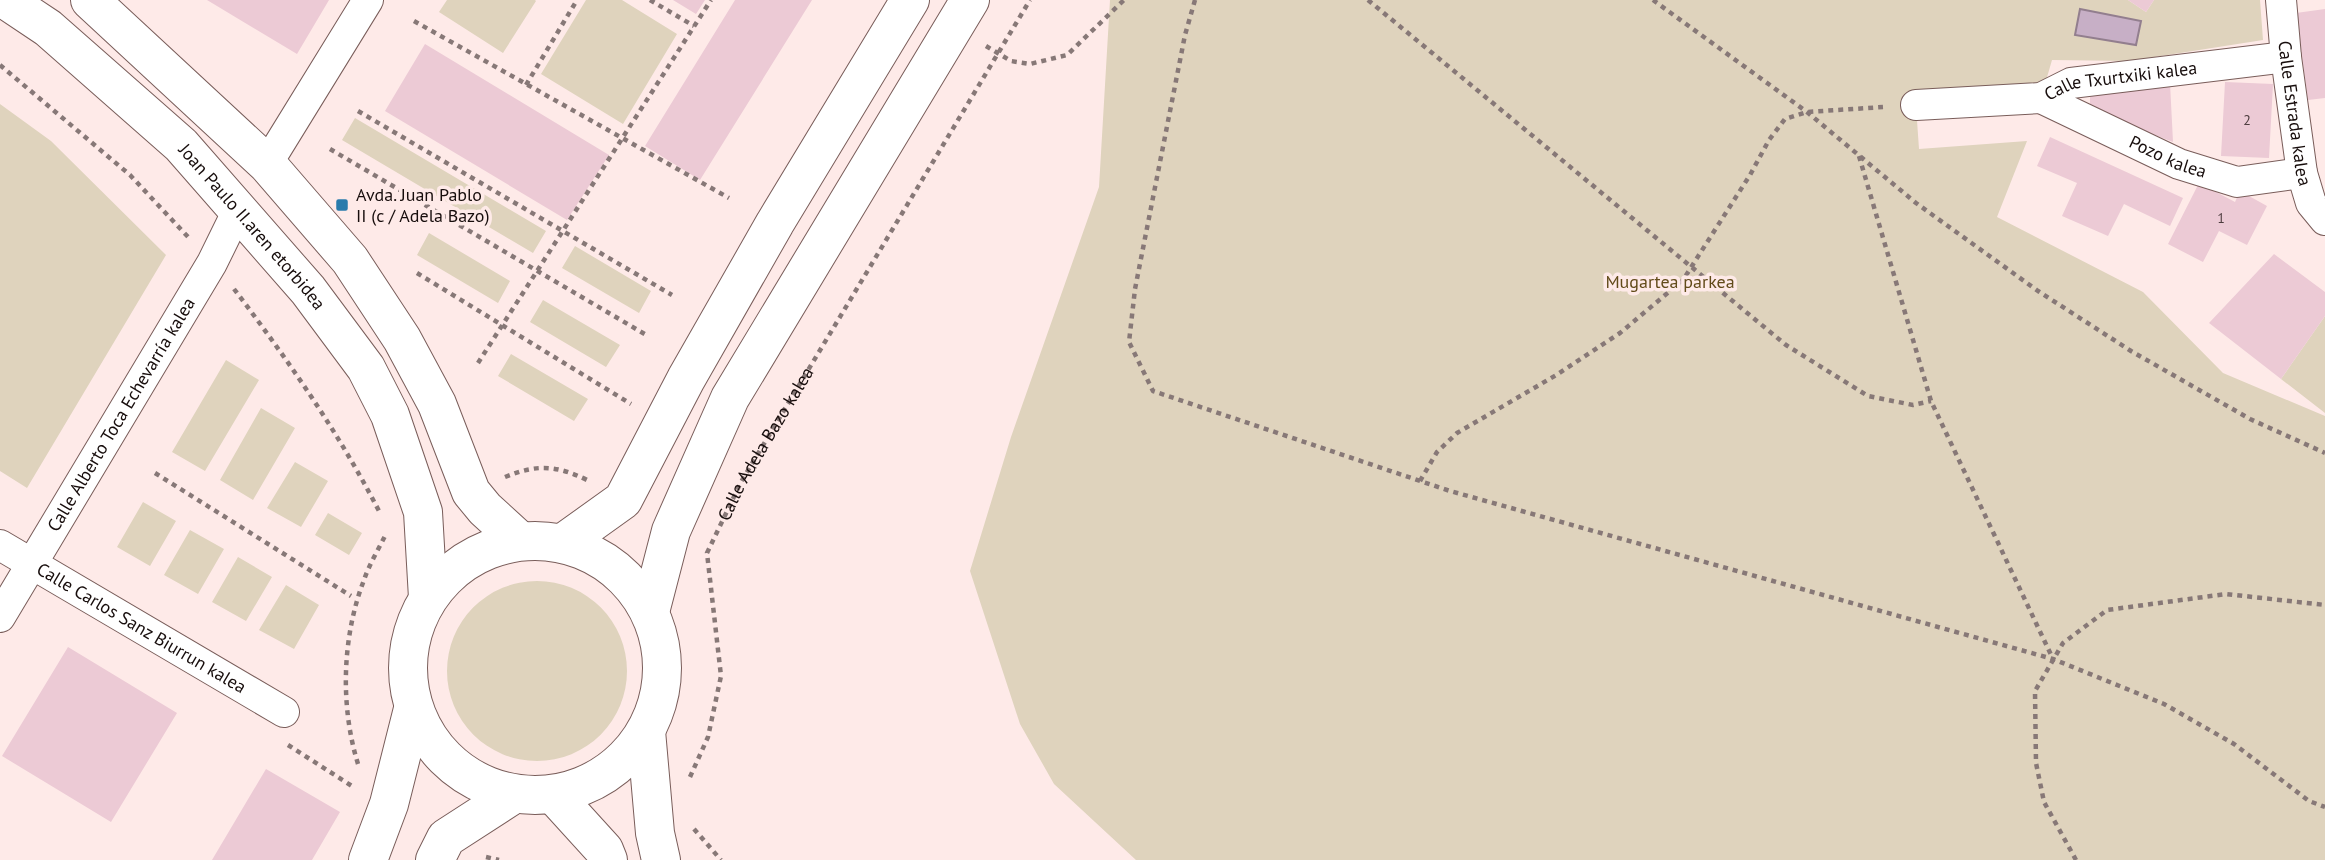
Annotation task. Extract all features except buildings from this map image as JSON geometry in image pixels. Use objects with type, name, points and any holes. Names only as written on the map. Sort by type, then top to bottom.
[{"type":"main road","name":"Joan Paulo II.aren etorbidea","points":[[6,0],[48,28],[181,145],[308,290],[366,368],[390,415],[423,512],[428,598]]},
{"type":"main road","points":[[90,0],[267,164],[350,260],[402,340],[437,404],[471,492],[485,509],[520,541]]},
{"type":"main road","points":[[562,544],[624,500],[693,367],[782,212],[910,0]]},
{"type":"main road","points":[[650,612],[671,531],[730,398],[970,0]]},
{"type":"main road","points":[[520,541],[562,544],[598,557],[628,580],[650,612],[662,651],[661,692],[646,731],[622,761],[590,783],[554,795],[514,794],[480,784],[451,765],[428,740],[413,709],[407,671],[411,633],[428,598],[453,570],[484,550],[520,541]]},
{"type":"main road","points":[[368,860],[389,804],[413,709]]},
{"type":"main road","points":[[646,731],[667,838]]},
{"type":"main road","points":[[441,849],[514,794]]},
{"type":"main road","points":[[554,795],[604,850],[608,860]]},
{"type":"street","points":[[267,164],[368,0]]},
{"type":"street","name":"Calle Estrada kalea","points":[[2281,0],[2302,173],[2311,204],[2325,220]]},
{"type":"street","name":"Calle Txurtxiki kalea","points":[[1916,105],[2041,98],[2071,83],[2286,57]]},
{"type":"street","name":"Pozo kalea","points":[[2041,98],[2179,164],[2237,182],[2302,173]]},
{"type":"street","name":"Calle Alberto Toca Echevarría kalea","points":[[0,617],[212,263],[238,211]]},
{"type":"street","name":"Calle Carlos Sanz Biurrun kalea","points":[[0,545],[284,712]]},
{"type":"path","points":[[526,85],[577,0]]},
{"type":"path","points":[[650,0],[694,26]]},
{"type":"path","points":[[478,363],[711,0]]},
{"type":"path","name":"Calle Adela Bazo kalea","points":[[707,553],[741,482],[1030,0]]},
{"type":"path","points":[[998,54],[1012,61],[1030,64],[1067,55],[1125,0]]},
{"type":"path","points":[[1195,0],[1185,36],[1135,289],[1129,342],[1153,391],[1450,491],[2053,659],[2164,704],[2234,744],[2309,801],[2325,807]]},
{"type":"path","points":[[1368,0],[1786,345],[1868,396],[1913,405],[1931,401]]},
{"type":"path","points":[[1653,0],[1807,112],[1916,204],[2038,291],[2131,351],[2250,419],[2325,453]]},
{"type":"path","points":[[414,21],[729,198]]},
{"type":"path","points":[[0,65],[130,175],[212,263],[306,387],[363,479],[388,528]]},
{"type":"path","points":[[1420,481],[1437,452],[1457,433],[1558,374],[1620,332],[1683,280],[1750,176],[1769,140],[1785,119],[1807,112],[1916,105]]},
{"type":"path","points":[[358,111],[673,295]]},
{"type":"path","points":[[330,149],[648,336]]},
{"type":"path","points":[[1859,156],[1931,401],[2053,659]]},
{"type":"path","points":[[417,273],[638,408]]},
{"type":"path","points":[[471,492],[525,469],[548,467],[570,472],[624,500]]},
{"type":"path","points":[[155,473],[351,596]]},
{"type":"path","points":[[389,804],[370,797],[357,762],[347,710],[349,634],[364,580],[388,528],[423,512]]},
{"type":"path","points":[[671,531],[707,553],[721,676],[708,737],[691,772],[689,785]]},
{"type":"path","points":[[2064,860],[2075,858],[2044,802],[2036,763],[2035,691],[2063,643],[2107,611],[2226,594],[2325,605]]},
{"type":"path","points":[[667,838],[721,860]]},
{"type":"path","points":[[441,849],[463,847],[499,860]]},
{"type":"green space","points":[[447,0],[536,1],[503,53],[439,12]]},
{"type":"green space","points":[[586,0],[622,0],[677,34],[623,124],[541,74]]},
{"type":"green space","name":"Mugartea parkea","points":[[1110,0],[2128,0],[2146,12],[2154,0],[2260,0],[2263,40],[2129,61],[2052,60],[2041,98],[1916,106],[1919,149],[2027,141],[1997,217],[2143,292],[2223,373],[2325,416],[2325,860],[1136,860],[1054,784],[1020,724],[970,571],[1011,437],[1099,187]]},
{"type":"green space","points":[[0,104],[51,141],[166,255],[27,488],[0,471]]},
{"type":"green space","points":[[355,118],[546,231],[533,253],[342,140]]},
{"type":"green space","points":[[429,233],[510,281],[498,303],[417,255]]},
{"type":"green space","points":[[575,246],[651,291],[639,313],[562,268]]},
{"type":"green space","points":[[543,300],[620,345],[606,367],[530,322]]},
{"type":"green space","points":[[2325,316],[2325,413],[2281,379]]},
{"type":"green space","points":[[511,354],[588,399],[574,421],[498,376]]},
{"type":"green space","points":[[226,360],[259,380],[205,471],[172,452]]},
{"type":"green space","points":[[261,408],[295,428],[253,500],[220,480]]},
{"type":"green space","points":[[295,462],[328,481],[301,527],[267,508]]},
{"type":"green space","points":[[143,502],[176,521],[150,566],[117,547]]},
{"type":"green space","points":[[328,513],[362,533],[349,555],[315,535]]},
{"type":"green space","points":[[190,530],[224,549],[198,594],[164,575]]},
{"type":"green space","points":[[238,557],[272,577],[246,621],[212,602]]},
{"type":"green space","points":[[537,581],[571,588],[587,596],[600,608],[612,621],[620,637],[627,671],[620,705],[612,721],[600,734],[587,746],[571,754],[537,761],[503,754],[487,746],[474,734],[462,721],[454,705],[447,671],[454,637],[462,621],[474,608],[487,596],[503,588]]},
{"type":"green space","points":[[286,585],[319,605],[294,649],[259,630]]},
{"type":"shaded area","points":[[2080,9],[2141,21],[2136,45],[2075,35]]},
{"type":"place","name":"Avda. Juan Pablo II (c / Adela Bazo)","points":[[342,205]]}]
